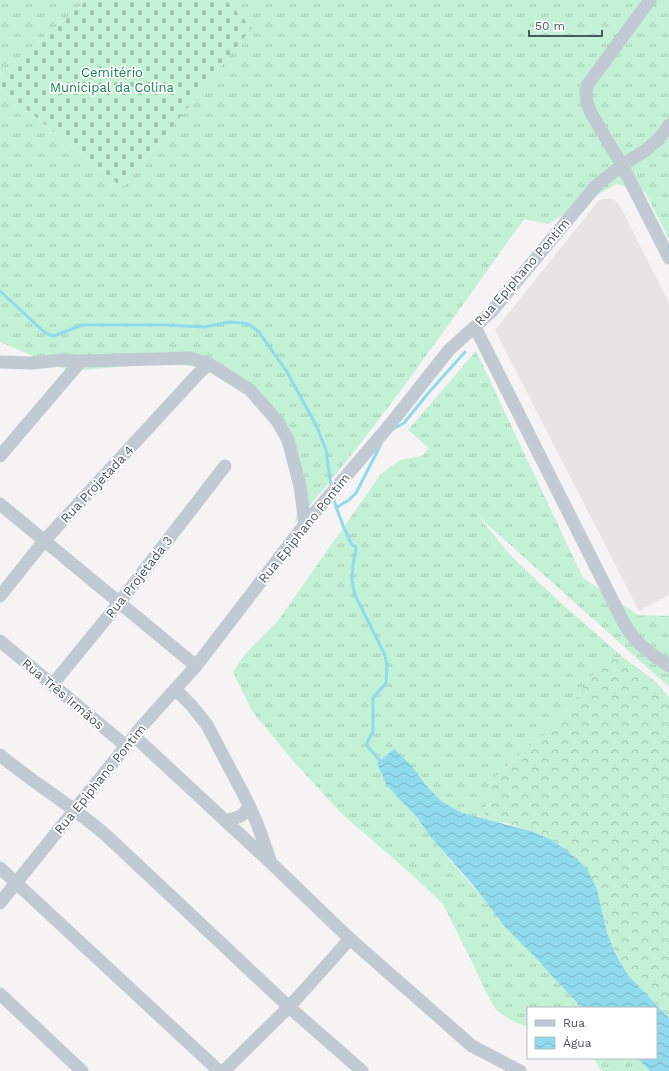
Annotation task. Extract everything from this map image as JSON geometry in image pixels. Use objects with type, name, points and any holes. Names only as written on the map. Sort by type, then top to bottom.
[{"type":"street","points":[[650,0],[588,84],[586,92],[587,103],[591,113],[622,165],[669,258]]},
{"type":"street","name":"Rua Epiphano Pontim","points":[[0,903],[134,736],[196,666],[305,524],[388,427],[449,350],[491,312],[592,191],[622,165],[646,150],[659,138],[669,125]]},
{"type":"street","points":[[475,327],[624,625],[642,648],[669,666]]},
{"type":"street","points":[[0,362],[30,363],[62,360],[81,361],[190,358],[210,364],[250,390],[278,422],[288,440],[298,478],[305,524]]},
{"type":"street","points":[[0,456],[81,361]]},
{"type":"street","name":"Rua Projetada 4","points":[[0,596],[44,541],[197,375],[210,364]]},
{"type":"street","name":"Rua Projetada 3","points":[[52,685],[119,603],[225,466]]},
{"type":"street","points":[[0,504],[196,666]]},
{"type":"street","name":"Rua Três Irmãos","points":[[0,641],[126,746]]},
{"type":"street","points":[[175,689],[192,706],[207,725],[249,806],[270,862]]},
{"type":"street","points":[[134,736],[270,862],[350,939],[472,1046],[520,1071]]},
{"type":"street","points":[[0,755],[22,774],[74,810],[108,837],[290,1007],[362,1071]]},
{"type":"street","points":[[225,820],[240,817],[246,812],[249,806]]},
{"type":"street","points":[[0,868],[219,1071]]},
{"type":"street","points":[[224,1071],[290,1007],[350,939]]},
{"type":"street","points":[[0,994],[82,1071]]},
{"type":"shaded area","points":[[611,198],[619,204],[669,303],[669,595],[639,611],[495,330],[599,200]]},
{"type":"green space","points":[[0,0],[87,0],[0,75]]},
{"type":"green space","name":"Cemitério Municipal da Colina","points":[[87,0],[226,0],[252,28],[123,188],[0,88],[0,75]]},
{"type":"green space","points":[[226,0],[669,0],[669,239],[645,192],[616,184],[548,224],[524,219],[384,412],[325,488],[294,524],[305,493],[267,403],[209,369],[167,363],[69,371],[0,342],[0,88],[123,188],[252,28]]},
{"type":"green space","points":[[476,351],[583,578],[638,615],[669,616],[669,687],[478,516],[513,558],[563,605],[623,657],[603,663],[588,680],[576,699],[546,733],[494,778],[483,819],[462,813],[441,801],[425,784],[377,763],[386,784],[417,817],[443,852],[487,903],[581,1007],[527,1007],[527,1027],[514,1022],[496,1010],[443,904],[341,813],[295,763],[252,711],[233,672],[245,654],[277,622],[381,474],[400,460],[422,456],[429,448],[408,430]]},
{"type":"green space","points":[[623,657],[656,682],[669,697],[669,1018],[628,975],[616,955],[607,933],[597,889],[570,853],[552,840],[531,831],[509,824],[483,819],[494,778],[546,733],[576,699],[588,680],[603,663]]},
{"type":"green space","points":[[595,1059],[638,1059],[650,1071],[601,1071]]},
{"type":"water","points":[[394,749],[411,765],[425,784],[441,801],[462,813],[531,831],[552,840],[570,853],[587,869],[597,889],[607,933],[616,955],[628,975],[669,1018],[669,1071],[650,1071],[638,1059],[657,1059],[657,1007],[581,1007],[506,928],[473,885],[429,835],[417,817],[386,784],[377,763]]},
{"type":"waterway","points":[[0,291],[43,331],[54,336],[82,325],[166,325],[204,327],[230,322],[250,325],[259,332],[287,372],[317,427],[326,450],[331,486]]},
{"type":"waterway","points":[[393,429],[404,423],[465,352]]},
{"type":"waterway","points":[[336,508],[356,493],[381,444]]},
{"type":"waterway","points":[[333,497],[346,533],[352,545],[355,546],[356,549],[352,580],[355,595],[385,655],[387,667],[386,683],[373,698],[373,731],[367,743],[368,747],[381,762]]}]
